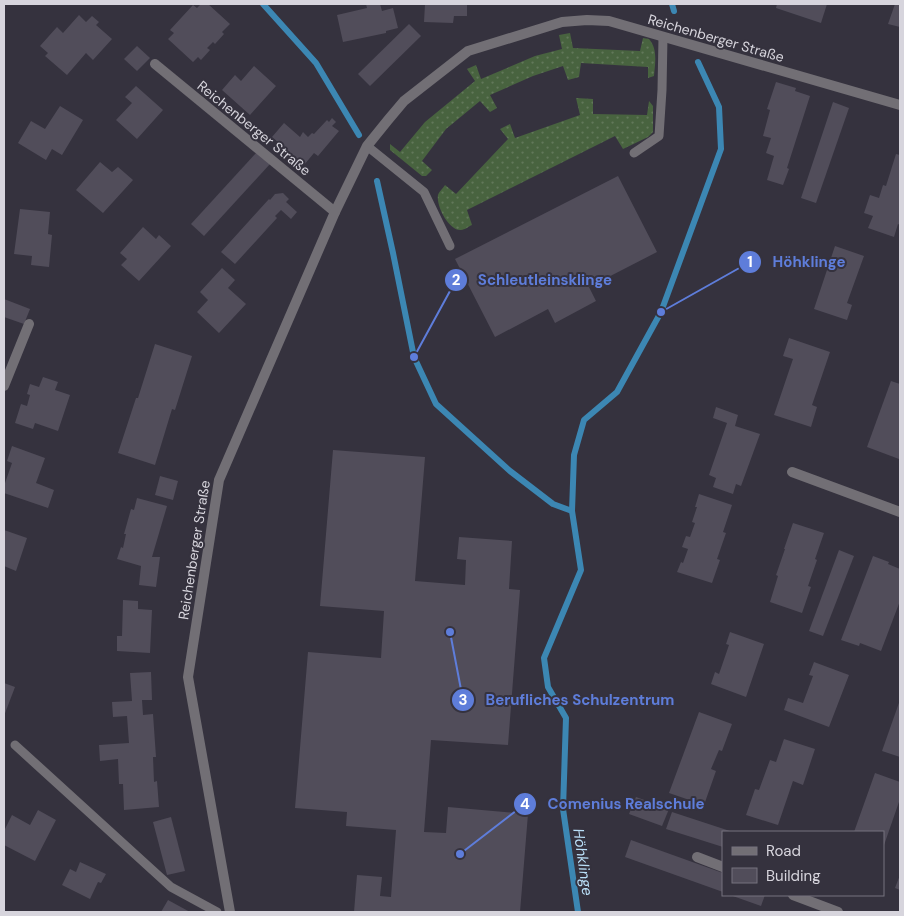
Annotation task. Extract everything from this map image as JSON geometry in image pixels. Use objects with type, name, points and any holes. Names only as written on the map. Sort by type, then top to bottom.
[{"type":"street","name":"Reichenberger Straße","points":[[230,912],[188,677],[219,480],[335,212],[367,146],[404,101],[468,51],[562,22],[587,20],[609,22],[900,105]]},
{"type":"street","name":"Reichenberger Straße","points":[[155,64],[335,212]]},
{"type":"street","points":[[4,386],[29,324]]},
{"type":"street","points":[[792,472],[900,512]]},
{"type":"street","points":[[697,857],[722,867]]},
{"type":"street","points":[[796,896],[838,912]]},
{"type":"lane","points":[[634,153],[659,136],[663,37]]},
{"type":"lane","points":[[367,146],[424,192],[450,246]]},
{"type":"lane","points":[[15,745],[171,888],[217,912]]},
{"type":"green space","points":[[570,33],[573,48],[640,51],[643,38],[649,39],[655,52],[654,76],[648,78],[648,67],[581,63],[579,77],[568,80],[563,66],[533,76],[490,95],[497,108],[490,112],[480,101],[446,129],[422,161],[432,170],[426,176],[422,176],[390,150],[390,144],[400,152],[425,122],[475,81],[467,69],[476,65],[481,79],[535,56],[562,49],[559,35]]},
{"type":"green space","points":[[576,98],[593,99],[593,114],[647,115],[649,101],[653,106],[653,132],[648,137],[623,149],[615,136],[467,210],[472,225],[465,229],[461,230],[452,227],[444,217],[438,200],[438,195],[445,185],[456,194],[508,139],[500,129],[510,124],[515,138],[580,115]]},
{"type":"building","points":[[201,4],[208,4],[230,24],[222,32],[224,34],[215,44],[213,42],[207,48],[210,50],[201,60],[198,57],[193,62],[168,39],[174,33],[170,30],[193,5],[197,8]]},
{"type":"building","points":[[366,4],[380,4],[382,11],[393,8],[398,28],[386,31],[386,33],[343,42],[337,15],[367,8]]},
{"type":"building","points":[[425,4],[467,4],[467,16],[454,16],[453,23],[424,22]]},
{"type":"building","points":[[777,4],[827,4],[821,23],[776,8]]},
{"type":"building","points":[[895,4],[900,4],[900,27],[888,24]]},
{"type":"building","points":[[79,15],[86,22],[92,16],[99,22],[96,25],[112,39],[93,60],[86,53],[67,75],[45,56],[48,53],[40,46],[57,27],[63,33]]},
{"type":"building","points":[[409,24],[421,36],[370,86],[358,74]]},
{"type":"building","points":[[137,46],[150,58],[137,71],[124,59]]},
{"type":"building","points":[[254,66],[276,86],[250,115],[222,90],[235,75],[241,81]]},
{"type":"building","points":[[776,82],[796,88],[795,91],[810,96],[783,185],[767,180],[774,156],[766,153],[771,138],[763,136],[770,110],[767,109]]},
{"type":"building","points":[[136,86],[163,110],[137,139],[116,120],[132,103],[125,97]]},
{"type":"building","points":[[833,102],[849,108],[816,203],[801,198]]},
{"type":"building","points":[[60,106],[83,120],[62,155],[52,149],[46,160],[18,143],[31,121],[45,129]]},
{"type":"building","points":[[332,118],[336,122],[332,126],[339,131],[318,156],[314,153],[304,165],[286,152],[287,150],[272,137],[284,123],[300,137],[303,132],[308,137],[312,133],[314,134],[327,120],[329,122]]},
{"type":"building","points":[[257,152],[270,164],[204,236],[191,224]]},
{"type":"building","points":[[896,154],[900,155],[900,225],[898,224],[894,237],[868,228],[873,216],[864,213],[870,195],[879,198],[883,185],[886,186]]},
{"type":"building","points":[[100,162],[112,172],[118,167],[133,180],[103,213],[76,190]]},
{"type":"building","points":[[618,176],[657,252],[589,287],[596,301],[555,323],[548,309],[495,337],[455,259]]},
{"type":"building","points":[[283,193],[289,199],[286,202],[297,212],[291,219],[281,210],[275,216],[277,218],[235,264],[221,252],[269,199],[275,194]]},
{"type":"building","points":[[20,209],[50,212],[48,234],[52,235],[49,267],[31,265],[32,256],[14,254]]},
{"type":"building","points":[[143,227],[156,239],[159,235],[171,246],[139,281],[121,265],[127,259],[120,253]]},
{"type":"building","points":[[835,246],[864,256],[847,303],[852,305],[847,320],[814,309]]},
{"type":"building","points":[[222,268],[235,280],[228,288],[246,304],[219,333],[197,312],[208,300],[200,292]]},
{"type":"building","points":[[4,299],[30,309],[24,324],[4,317]]},
{"type":"building","points":[[789,338],[830,352],[812,405],[817,407],[811,427],[774,415],[793,359],[783,356]]},
{"type":"building","points":[[155,344],[192,356],[175,410],[172,409],[155,465],[118,453]]},
{"type":"building","points":[[43,377],[58,382],[55,390],[70,395],[58,431],[35,423],[33,429],[15,423],[21,404],[27,406],[30,395],[27,394],[30,384],[39,387]]},
{"type":"building","points":[[891,381],[900,384],[899,459],[867,447]]},
{"type":"building","points":[[716,407],[738,415],[735,426],[760,434],[741,486],[736,484],[733,494],[713,487],[716,478],[709,475],[727,423],[713,418]]},
{"type":"building","points":[[12,446],[45,458],[36,483],[54,490],[48,508],[4,493],[4,486],[12,463],[7,461]]},
{"type":"building","points":[[333,450],[425,457],[415,581],[465,585],[466,560],[457,559],[459,537],[512,541],[509,589],[520,590],[508,745],[431,740],[424,832],[446,833],[448,807],[528,814],[520,912],[354,912],[357,875],[382,877],[380,896],[391,897],[396,830],[346,826],[347,812],[295,808],[308,652],[381,658],[384,611],[320,606]]},
{"type":"building","points":[[160,476],[178,481],[173,500],[155,495]]},
{"type":"building","points":[[699,494],[732,505],[723,532],[726,533],[717,559],[720,560],[712,583],[677,572],[681,562],[683,563],[688,549],[682,547],[686,536],[690,537],[695,523],[692,522]]},
{"type":"building","points":[[137,498],[167,506],[152,557],[160,557],[156,587],[139,585],[141,566],[117,559],[121,547],[123,548],[126,534],[124,534],[131,509],[134,510]]},
{"type":"building","points":[[793,523],[824,533],[808,586],[811,587],[802,613],[770,602],[778,576],[776,575]]},
{"type":"building","points":[[4,530],[27,538],[16,571],[4,566]]},
{"type":"building","points":[[839,550],[854,556],[823,636],[809,631]]},
{"type":"building","points":[[873,556],[889,562],[888,564],[900,569],[900,601],[881,651],[860,643],[859,646],[841,640]]},
{"type":"building","points":[[123,600],[138,601],[138,609],[152,610],[150,653],[117,651],[117,636],[122,636]]},
{"type":"building","points":[[730,632],[764,644],[746,697],[711,684],[715,672],[719,674],[729,645],[726,644]]},
{"type":"building","points":[[814,662],[849,675],[829,727],[784,710],[788,698],[803,703],[813,676],[809,675]]},
{"type":"building","points":[[151,672],[152,700],[142,700],[143,715],[153,714],[156,757],[153,757],[154,782],[157,781],[159,807],[124,810],[123,784],[119,784],[118,759],[100,761],[99,745],[129,743],[127,716],[113,717],[112,702],[132,701],[130,673]]},
{"type":"building","points":[[4,683],[15,687],[4,716]]},
{"type":"building","points":[[900,700],[900,757],[882,751]]},
{"type":"building","points":[[699,712],[732,724],[722,751],[719,750],[711,769],[716,771],[704,805],[669,793]]},
{"type":"building","points":[[784,739],[815,749],[803,785],[793,781],[778,825],[746,815],[755,789],[759,790],[770,760],[776,762]]},
{"type":"building","points":[[875,773],[900,782],[900,799],[884,845],[884,831],[854,831]]},
{"type":"building","points":[[636,797],[669,809],[662,826],[629,814]]},
{"type":"building","points":[[38,810],[56,820],[35,861],[4,845],[4,831],[12,815],[30,825]]},
{"type":"building","points":[[672,812],[730,831],[722,831],[722,847],[666,829]]},
{"type":"building","points":[[171,817],[185,871],[167,875],[153,822]]},
{"type":"building","points":[[631,840],[722,873],[722,892],[625,857]]},
{"type":"building","points":[[80,862],[106,874],[101,883],[98,882],[90,899],[62,885],[70,869],[76,872]]},
{"type":"building","points":[[900,875],[900,890],[895,888]]},
{"type":"building","points":[[733,896],[765,896],[761,906]]},
{"type":"building","points":[[168,900],[190,912],[161,912]]},
{"type":"waterway","points":[[263,4],[316,63],[359,135]]},
{"type":"waterway","name":"Höhklinge","points":[[672,4],[674,11]]},
{"type":"waterway","name":"Höhklinge","points":[[578,912],[563,809],[566,718],[548,687],[544,658],[581,570],[572,511],[574,455],[584,420],[617,392],[661,312],[721,149],[719,107],[698,62]]},
{"type":"waterway","points":[[377,181],[414,357],[436,404],[510,471],[553,504],[572,511]]},
{"type":"place","name":"Höhklinge","points":[[661,312]]},
{"type":"place","name":"Schleutleinsklinge","points":[[414,357]]},
{"type":"place","name":"Berufliches Schulzentrum","points":[[450,632]]},
{"type":"place","name":"Comenius Realschule","points":[[460,854]]}]
